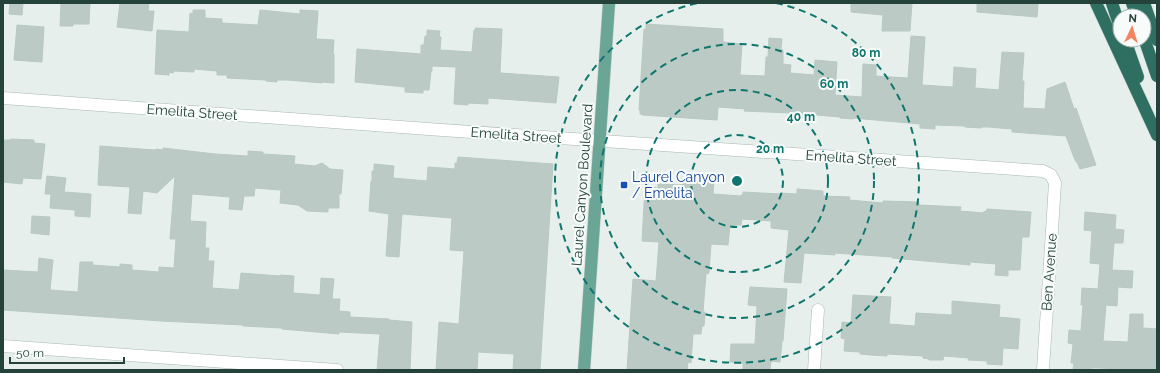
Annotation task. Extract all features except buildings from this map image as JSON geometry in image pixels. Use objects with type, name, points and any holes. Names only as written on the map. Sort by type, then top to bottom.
[{"type":"highway","points":[[1096,3],[1157,135]]},
{"type":"highway","points":[[1144,3],[1157,40]]},
{"type":"highway","points":[[1128,48],[1157,131]]},
{"type":"highway","points":[[1147,48],[1157,76]]},
{"type":"main road","name":"Laurel Canyon Boulevard","points":[[584,370],[609,3]]},
{"type":"street","name":"Emelita Street","points":[[3,98],[1043,171],[1051,176]]},
{"type":"street","name":"Ben Avenue","points":[[1043,370],[1055,183],[1051,176]]},
{"type":"street","points":[[814,370],[818,310]]},
{"type":"street","points":[[3,346],[337,370]]},
{"type":"place","name":"Laurel Canyon / Emelita","points":[[624,185]]}]
